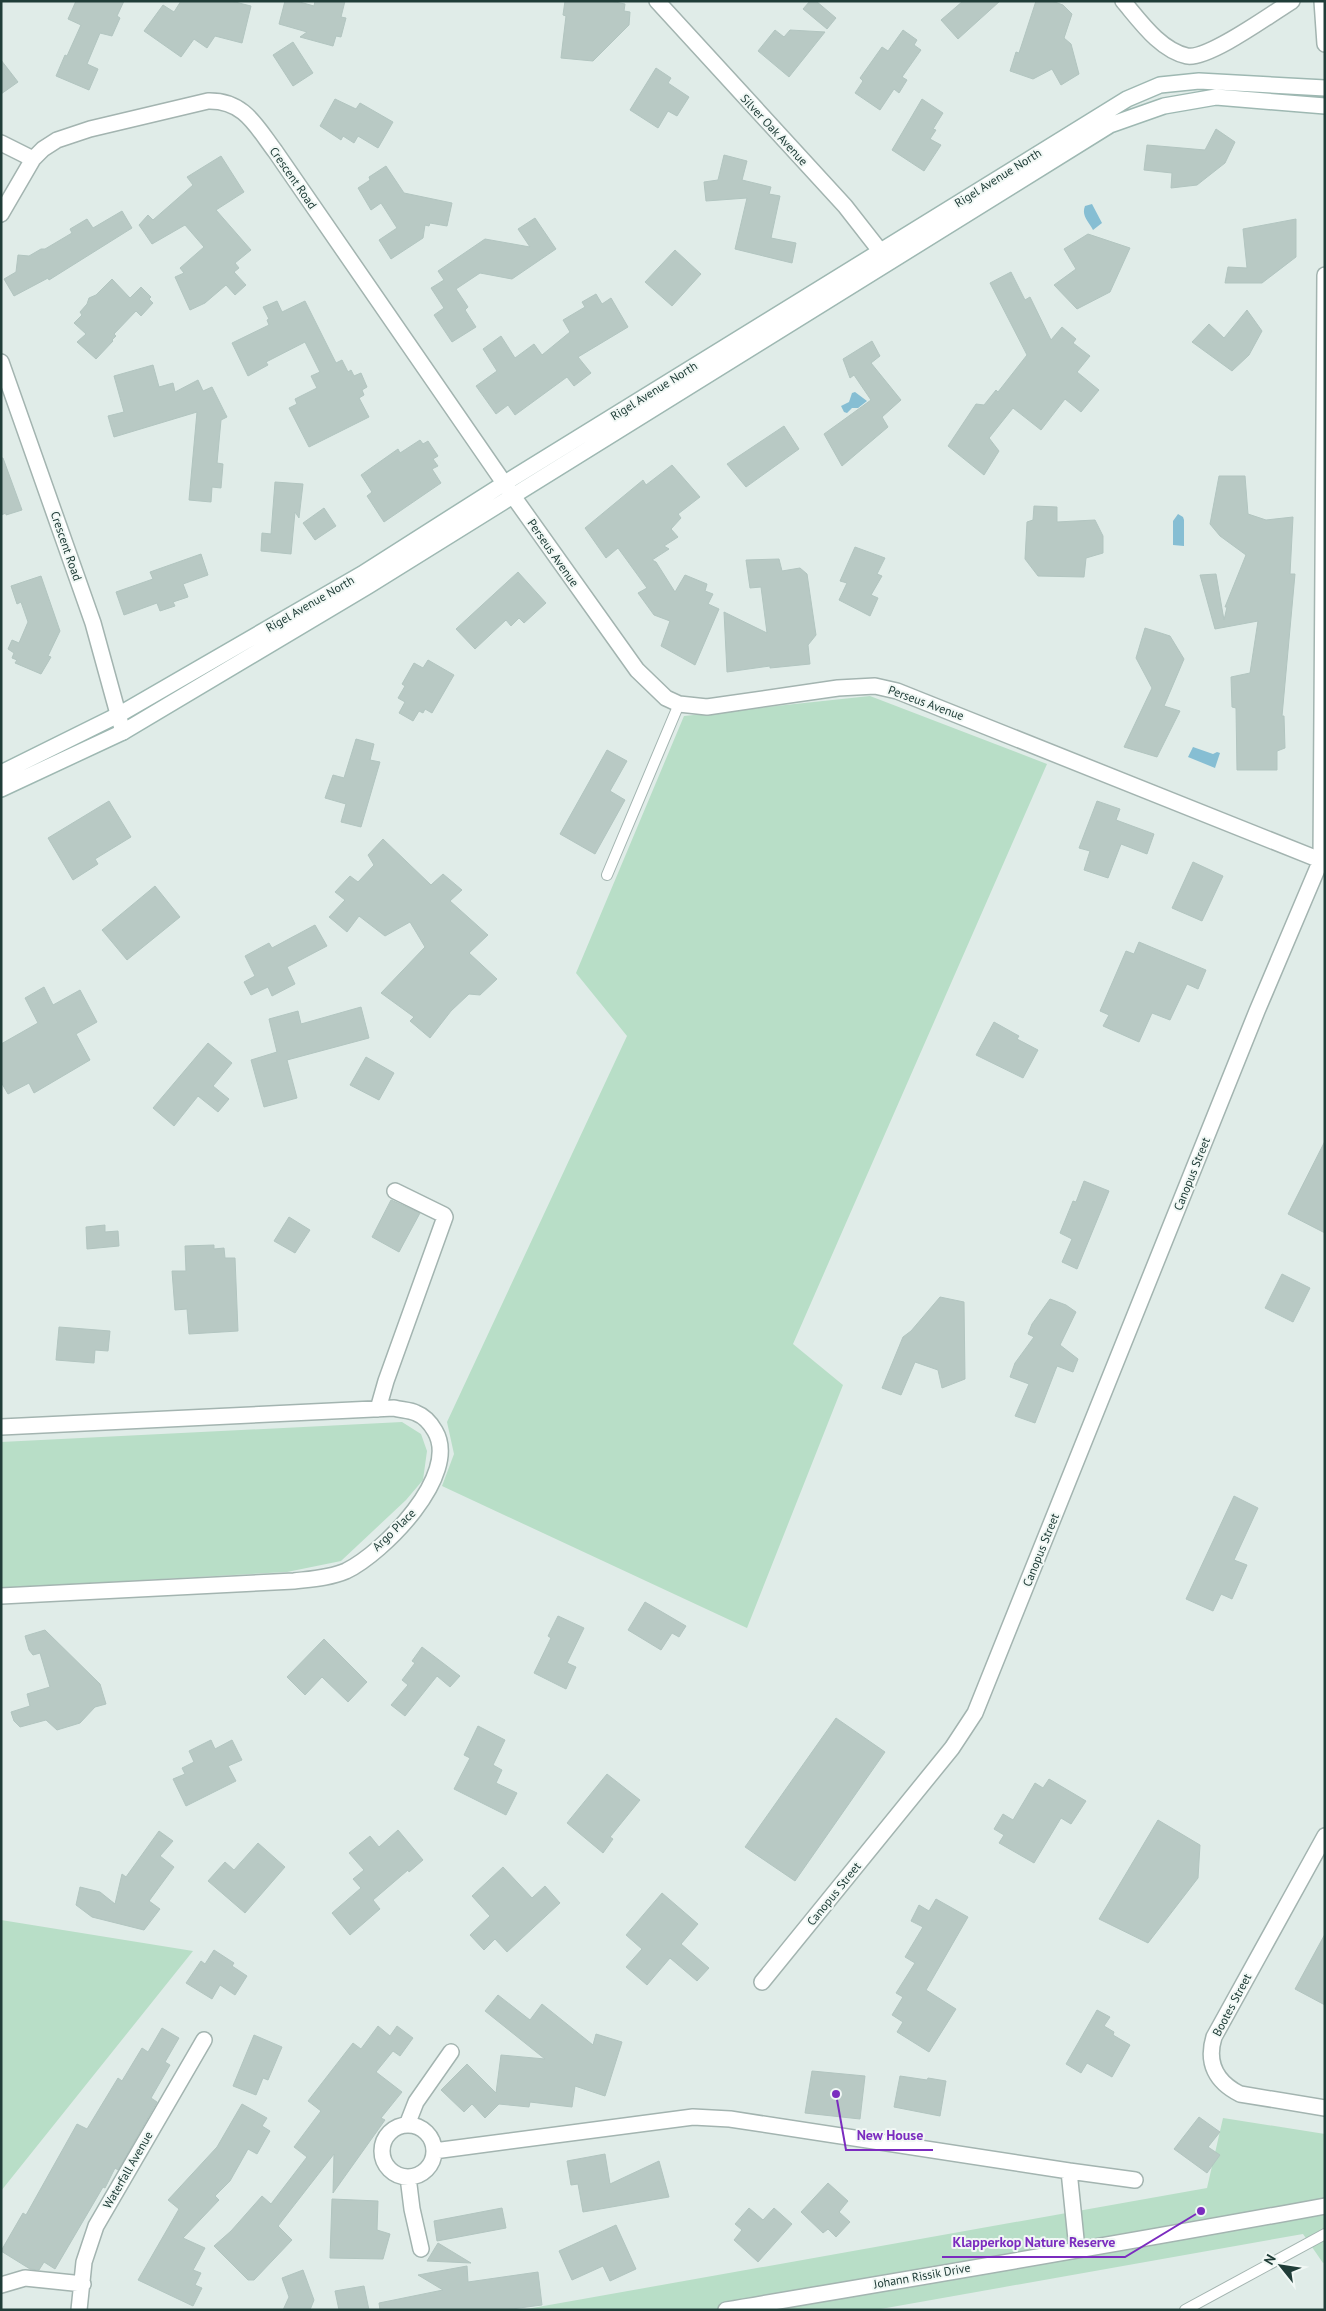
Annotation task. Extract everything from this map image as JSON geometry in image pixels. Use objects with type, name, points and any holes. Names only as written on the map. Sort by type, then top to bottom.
[{"type":"street","name":"Silver Oak Avenue","points":[[657,1],[845,206],[885,256]]},
{"type":"street","points":[[1123,1],[1159,40],[1181,54],[1196,56],[1223,44],[1292,1]]},
{"type":"street","points":[[1322,1],[1325,44]]},
{"type":"street","name":"Rigel Avenue North","points":[[885,256],[1082,126],[1145,90],[1172,82],[1199,81],[1325,88]]},
{"type":"street","name":"Rigel Avenue North","points":[[1,774],[120,714],[509,489],[885,256],[1092,135],[1134,116],[1171,104],[1216,97],[1325,106]]},
{"type":"street","name":"Crescent Road","points":[[1,214],[33,159],[43,149],[57,140],[90,129],[208,101],[219,101],[237,106],[247,114],[275,151],[509,489]]},
{"type":"street","points":[[1,143],[33,159]]},
{"type":"street","name":"Canopus Street","points":[[762,1982],[942,1761],[975,1713],[1250,1029],[1323,861],[1325,275]]},
{"type":"street","name":"Crescent Road","points":[[1,362],[92,623],[120,714],[123,732]]},
{"type":"street","name":"Rigel Avenue North","points":[[1,789],[123,732],[368,586],[509,489]]},
{"type":"street","name":"Perseus Avenue","points":[[509,489],[637,670],[666,698],[679,704],[706,707],[838,688],[875,686],[897,691],[1323,861]]},
{"type":"street","points":[[378,1409],[386,1381],[445,1218],[444,1215],[395,1192]]},
{"type":"street","name":"Argo Place","points":[[1,1427],[394,1408],[417,1413],[430,1423],[441,1446],[440,1461],[430,1487],[416,1509],[390,1536],[346,1570],[323,1578],[1,1596]]},
{"type":"street","name":"Bootes Street","points":[[1325,1836],[1214,2037],[1210,2057],[1214,2072],[1218,2078],[1230,2089],[1240,2094],[1325,2108]]},
{"type":"street","name":"Waterfall Avenue","points":[[79,2310],[84,2262],[96,2226],[204,2040]]},
{"type":"street","points":[[407,2125],[416,2102],[451,2052]]},
{"type":"street","points":[[434,2151],[676,2119],[710,2117],[1135,2180]]},
{"type":"street","points":[[407,2125],[415,2126],[428,2136],[434,2151],[429,2166],[416,2176],[408,2177],[392,2172],[383,2160],[382,2152],[386,2136],[392,2130],[407,2125]]},
{"type":"street","points":[[1069,2171],[1077,2249]]},
{"type":"street","points":[[408,2177],[412,2209],[421,2249]]},
{"type":"street","name":"Johann Rissik Drive","points":[[726,2310],[1077,2249],[1223,2226],[1325,2206]]},
{"type":"street","points":[[1,2285],[25,2278],[83,2284]]},
{"type":"lane","points":[[607,875],[679,704]]},
{"type":"lane","points":[[1185,2310],[1325,2234]]},
{"type":"green space","points":[[870,696],[1047,764],[793,1344],[843,1385],[747,1628],[442,1486],[454,1454],[447,1422],[627,1036],[576,973],[684,716]]},
{"type":"green space","points":[[402,1422],[421,1434],[427,1451],[423,1480],[406,1500],[341,1561],[287,1572],[1,1588],[1,1442]]},
{"type":"green space","points":[[1,1920],[193,1951],[1,2191]]},
{"type":"green space","points":[[1223,2118],[1325,2134],[1325,2262],[1323,2263],[1303,2234],[875,2310],[521,2310],[1207,2188]]},
{"type":"water","points":[[1092,204],[1102,223],[1093,230],[1084,213],[1085,206]]},
{"type":"water","points":[[855,392],[867,401],[858,408],[852,408],[847,413],[844,412],[841,406],[849,402],[852,393]]},
{"type":"water","points":[[1178,514],[1184,520],[1184,546],[1173,545],[1173,521]]},
{"type":"water","points":[[1193,747],[1213,754],[1220,753],[1215,768],[1188,757]]},
{"type":"building","points":[[76,1],[124,1],[117,16],[120,18],[112,36],[100,33],[87,64],[98,69],[89,90],[56,76],[81,25],[68,19]]},
{"type":"building","points":[[181,1],[231,1],[251,6],[242,43],[215,36],[207,48],[194,39],[181,57],[144,31],[163,5],[174,12]]},
{"type":"building","points":[[285,1],[296,1],[314,6],[315,1],[345,1],[341,17],[346,18],[341,37],[336,36],[333,46],[300,37],[307,32],[279,24]]},
{"type":"building","points":[[565,1],[610,1],[625,4],[624,11],[630,12],[629,25],[593,61],[561,58],[566,16],[563,15]]},
{"type":"building","points":[[810,1],[816,1],[836,18],[827,29],[803,9]]},
{"type":"building","points":[[963,1],[1000,1],[958,39],[941,20]]},
{"type":"building","points":[[1036,1],[1052,1],[1063,5],[1072,14],[1064,38],[1071,44],[1079,74],[1061,85],[1052,69],[1033,79],[1010,71],[1016,52],[1019,53]]},
{"type":"building","points":[[775,30],[784,37],[790,30],[825,32],[789,77],[758,51]]},
{"type":"building","points":[[903,30],[917,40],[914,45],[921,50],[902,77],[907,80],[899,93],[894,89],[880,110],[855,93],[863,81],[860,78],[882,47],[888,51]]},
{"type":"building","points":[[293,42],[313,73],[293,86],[273,55]]},
{"type":"building","points":[[1,60],[18,82],[1,94]]},
{"type":"building","points":[[656,68],[671,78],[668,83],[689,97],[677,116],[668,111],[658,128],[630,110]]},
{"type":"building","points":[[335,99],[356,109],[360,103],[393,122],[378,148],[358,136],[354,143],[343,136],[341,140],[320,126]]},
{"type":"building","points":[[922,99],[943,113],[933,129],[936,130],[930,139],[941,145],[924,171],[892,150]]},
{"type":"building","points":[[1216,129],[1235,142],[1225,163],[1197,185],[1171,188],[1172,173],[1144,170],[1147,145],[1205,150]]},
{"type":"building","points":[[724,155],[747,161],[742,180],[771,187],[769,194],[780,196],[771,238],[796,243],[792,263],[735,249],[747,198],[706,201],[704,182],[718,180]]},
{"type":"building","points":[[221,156],[244,192],[216,210],[251,250],[235,263],[239,268],[234,272],[246,285],[235,295],[226,285],[205,303],[190,310],[175,277],[184,273],[180,268],[204,247],[185,225],[152,244],[139,225],[148,215],[153,220],[193,185],[187,177]]},
{"type":"building","points":[[386,166],[404,193],[452,203],[447,226],[430,223],[429,226],[425,225],[423,238],[391,259],[379,240],[397,228],[381,203],[371,210],[358,188],[370,180],[369,177]]},
{"type":"building","points":[[122,211],[132,228],[49,280],[48,278],[14,296],[4,279],[16,272],[18,255],[29,256],[41,249],[45,249],[72,233],[70,229],[87,219],[93,228]]},
{"type":"building","points":[[535,218],[556,249],[512,279],[480,273],[456,289],[468,307],[465,310],[476,327],[452,342],[434,315],[444,308],[431,288],[444,280],[438,271],[485,239],[530,247],[518,229]]},
{"type":"building","points":[[1296,219],[1296,257],[1262,283],[1225,283],[1228,267],[1247,268],[1243,229]]},
{"type":"building","points":[[1088,234],[1130,248],[1110,292],[1077,309],[1054,285],[1076,269],[1064,249]]},
{"type":"building","points":[[675,250],[701,274],[672,306],[645,282]]},
{"type":"building","points":[[1011,272],[1025,300],[1030,297],[1051,340],[1062,327],[1076,339],[1073,343],[1090,356],[1077,372],[1099,390],[1081,412],[1065,399],[1041,430],[1013,408],[989,438],[999,451],[984,475],[948,446],[976,404],[984,405],[996,390],[998,392],[1027,355],[990,283]]},
{"type":"building","points":[[112,279],[130,298],[141,287],[151,297],[149,299],[153,303],[141,316],[136,311],[114,334],[116,336],[113,341],[96,359],[77,342],[86,334],[74,323],[82,315],[80,312],[87,304],[89,298],[96,295]]},
{"type":"building","points":[[596,294],[602,304],[611,298],[628,327],[578,357],[591,373],[574,386],[567,377],[515,415],[508,405],[496,414],[476,386],[497,371],[483,349],[501,336],[515,358],[534,344],[542,355],[570,332],[563,320],[585,307],[582,302]]},
{"type":"building","points":[[277,301],[282,312],[305,301],[336,363],[342,360],[348,372],[351,370],[354,376],[361,373],[367,387],[362,390],[364,395],[359,398],[369,417],[309,447],[289,408],[297,404],[295,399],[317,388],[311,376],[320,372],[305,342],[266,362],[268,365],[248,376],[232,343],[269,325],[267,320],[269,319],[263,307]]},
{"type":"building","points":[[1247,310],[1262,331],[1249,355],[1232,371],[1192,342],[1209,324],[1224,338]]},
{"type":"building","points":[[872,341],[880,356],[871,363],[901,400],[882,417],[888,427],[842,466],[824,434],[871,400],[854,375],[850,378],[843,359]]},
{"type":"building","points":[[153,365],[159,387],[173,383],[175,392],[198,380],[203,391],[212,387],[227,417],[221,420],[217,463],[223,464],[221,488],[212,487],[211,502],[189,500],[197,412],[114,437],[108,416],[124,412],[114,376]]},
{"type":"building","points":[[784,426],[799,449],[746,487],[727,464]]},
{"type":"building","points":[[420,440],[423,444],[428,441],[438,456],[433,459],[438,466],[432,469],[441,483],[384,522],[367,496],[372,492],[361,475],[398,449],[400,453]]},
{"type":"building","points":[[1,458],[3,458],[22,510],[6,515],[6,513],[1,515]]},
{"type":"building","points":[[672,465],[700,497],[678,514],[681,518],[671,529],[678,537],[664,546],[669,549],[652,560],[656,562],[675,592],[685,575],[707,584],[705,591],[713,594],[708,604],[719,609],[695,665],[661,646],[670,621],[654,615],[638,593],[647,588],[618,548],[606,558],[585,528],[643,480],[646,485]]},
{"type":"building","points":[[1219,476],[1245,476],[1248,514],[1266,520],[1293,517],[1290,574],[1295,574],[1282,716],[1284,716],[1285,748],[1277,751],[1277,770],[1237,770],[1236,708],[1232,707],[1231,677],[1250,673],[1258,621],[1215,629],[1200,575],[1216,574],[1224,620],[1227,607],[1225,607],[1246,555],[1220,536],[1210,524]]},
{"type":"building","points":[[275,482],[303,484],[299,518],[295,512],[291,554],[261,551],[262,533],[271,534]]},
{"type":"building","points":[[1034,506],[1057,507],[1057,522],[1095,520],[1103,536],[1103,553],[1086,558],[1084,577],[1038,576],[1025,559],[1027,522],[1033,520]]},
{"type":"building","points":[[324,508],[336,526],[315,540],[303,523]]},
{"type":"building","points":[[855,547],[885,558],[877,574],[882,576],[871,595],[878,598],[870,616],[839,600],[847,583],[840,581]]},
{"type":"building","points":[[201,554],[208,575],[183,584],[188,597],[173,602],[175,606],[160,611],[157,603],[124,615],[116,592],[153,579],[150,572]]},
{"type":"building","points":[[779,559],[782,571],[800,568],[807,574],[816,635],[808,645],[810,664],[770,668],[770,666],[727,672],[724,612],[767,633],[761,587],[750,588],[746,560]]},
{"type":"building","points":[[518,572],[546,603],[524,623],[519,618],[511,626],[506,620],[475,649],[456,629]]},
{"type":"building","points":[[41,576],[60,631],[48,656],[51,657],[41,674],[15,663],[17,660],[12,658],[14,653],[8,649],[12,640],[19,643],[28,622],[21,602],[17,604],[11,586]]},
{"type":"building","points":[[1145,628],[1170,636],[1184,659],[1164,706],[1180,711],[1157,757],[1124,747],[1152,688],[1136,658]]},
{"type":"building","points":[[428,660],[454,675],[432,713],[425,709],[423,713],[419,711],[413,721],[399,713],[405,702],[398,698],[405,686],[402,684],[414,663],[423,668]]},
{"type":"building","points":[[356,739],[374,744],[370,760],[380,762],[361,827],[341,822],[346,804],[325,798],[333,775],[344,778]]},
{"type":"building","points":[[607,750],[627,761],[610,791],[625,800],[595,854],[560,834]]},
{"type":"building","points":[[109,801],[131,837],[95,859],[98,864],[73,880],[48,838]]},
{"type":"building","points":[[1097,801],[1120,809],[1116,820],[1154,834],[1147,854],[1121,844],[1108,878],[1084,870],[1090,851],[1079,848]]},
{"type":"building","points":[[383,839],[431,885],[443,874],[462,890],[450,901],[488,935],[469,953],[497,979],[480,995],[469,994],[451,1011],[430,1038],[410,1021],[414,1017],[381,993],[425,947],[410,922],[385,936],[359,916],[347,932],[329,917],[345,900],[335,892],[350,876],[358,882],[374,865],[368,855]]},
{"type":"building","points":[[1193,862],[1223,876],[1202,921],[1172,908]]},
{"type":"building","points":[[155,886],[180,917],[127,960],[102,930]]},
{"type":"building","points":[[315,925],[327,946],[287,967],[295,984],[272,996],[268,987],[251,995],[244,982],[255,976],[245,956],[269,943],[272,948]]},
{"type":"building","points":[[1139,942],[1206,970],[1198,989],[1187,984],[1170,1020],[1152,1013],[1139,1042],[1103,1026],[1109,1015],[1100,1011],[1126,951],[1134,954]]},
{"type":"building","points":[[44,987],[53,1005],[80,990],[97,1022],[76,1034],[90,1060],[34,1093],[29,1083],[8,1094],[1,1082],[1,1044],[38,1023],[25,998]]},
{"type":"building","points":[[361,1007],[369,1038],[287,1060],[297,1098],[264,1107],[251,1060],[277,1052],[269,1019],[298,1011],[301,1024]]},
{"type":"building","points":[[994,1022],[1019,1036],[1017,1039],[1038,1050],[1023,1078],[976,1055]]},
{"type":"building","points":[[208,1043],[232,1063],[213,1086],[229,1099],[218,1112],[198,1096],[174,1126],[153,1108]]},
{"type":"building","points":[[366,1057],[394,1073],[379,1100],[350,1085]]},
{"type":"building","points":[[1325,1141],[1325,1233],[1288,1214]]},
{"type":"building","points":[[1084,1181],[1109,1191],[1077,1269],[1062,1262],[1072,1239],[1060,1233],[1073,1201],[1076,1202]]},
{"type":"building","points":[[391,1200],[420,1213],[399,1252],[372,1237]]},
{"type":"building","points":[[289,1217],[310,1230],[295,1253],[274,1241]]},
{"type":"building","points":[[105,1225],[105,1232],[118,1231],[119,1246],[87,1249],[86,1227]]},
{"type":"building","points":[[214,1245],[214,1249],[224,1248],[225,1258],[235,1258],[238,1331],[189,1334],[187,1309],[175,1310],[172,1271],[186,1271],[185,1246]]},
{"type":"building","points":[[1282,1274],[1310,1288],[1293,1322],[1265,1308]]},
{"type":"building","points":[[940,1297],[964,1302],[965,1379],[942,1388],[938,1370],[915,1362],[901,1395],[882,1388],[903,1337],[911,1331]]},
{"type":"building","points":[[1050,1299],[1066,1305],[1076,1312],[1060,1345],[1078,1359],[1073,1372],[1057,1366],[1035,1423],[1015,1416],[1029,1384],[1010,1377],[1015,1363],[1034,1337],[1028,1334],[1032,1324]]},
{"type":"building","points":[[59,1327],[110,1331],[108,1351],[95,1350],[94,1363],[56,1360]]},
{"type":"building","points":[[1234,1496],[1258,1508],[1234,1560],[1247,1565],[1232,1599],[1221,1594],[1213,1611],[1186,1599]]},
{"type":"building","points":[[645,1602],[686,1626],[679,1637],[672,1633],[661,1650],[628,1630]]},
{"type":"building","points":[[558,1616],[584,1628],[567,1663],[576,1667],[566,1689],[534,1673],[551,1638],[548,1636]]},
{"type":"building","points":[[45,1630],[100,1684],[106,1704],[95,1707],[80,1723],[57,1730],[46,1720],[20,1727],[14,1721],[11,1712],[30,1706],[27,1694],[50,1687],[40,1653],[33,1655],[29,1650],[25,1636]]},
{"type":"building","points":[[324,1639],[367,1682],[348,1702],[322,1677],[305,1695],[287,1677]]},
{"type":"building","points":[[422,1647],[460,1676],[450,1687],[437,1676],[405,1716],[391,1705],[408,1685],[402,1680],[415,1663],[412,1661]]},
{"type":"building","points":[[836,1718],[885,1752],[795,1881],[745,1847]]},
{"type":"building","points":[[478,1726],[505,1740],[493,1765],[502,1770],[496,1783],[517,1793],[506,1815],[454,1789],[470,1758],[464,1755]]},
{"type":"building","points":[[211,1740],[215,1749],[232,1740],[242,1760],[228,1766],[236,1781],[186,1806],[173,1779],[185,1774],[182,1768],[194,1762],[189,1751]]},
{"type":"building","points":[[607,1774],[640,1800],[610,1837],[613,1839],[603,1853],[567,1823]]},
{"type":"building","points":[[1049,1779],[1086,1801],[1071,1824],[1061,1818],[1034,1863],[999,1843],[1004,1835],[994,1829],[1003,1814],[1013,1820],[1035,1783],[1043,1788]]},
{"type":"building","points":[[1158,1820],[1200,1845],[1198,1878],[1148,1943],[1099,1919]]},
{"type":"building","points":[[398,1830],[423,1860],[409,1872],[408,1870],[373,1900],[380,1909],[350,1935],[332,1913],[361,1888],[353,1879],[364,1870],[349,1853],[370,1836],[379,1847]]},
{"type":"building","points":[[159,1831],[173,1841],[160,1856],[174,1867],[149,1901],[160,1909],[144,1930],[92,1917],[76,1905],[80,1887],[100,1892],[115,1904],[122,1874],[126,1877]]},
{"type":"building","points":[[258,1843],[285,1867],[245,1913],[208,1881],[225,1862],[234,1870]]},
{"type":"building","points":[[503,1867],[532,1898],[545,1886],[560,1903],[507,1952],[495,1939],[484,1950],[470,1935],[490,1916],[472,1896]]},
{"type":"building","points":[[662,1893],[698,1924],[681,1944],[709,1968],[697,1981],[670,1958],[647,1985],[626,1967],[642,1949],[626,1935]]},
{"type":"building","points":[[936,1899],[968,1917],[926,1990],[956,2009],[929,2052],[897,2032],[903,2022],[892,2015],[903,1997],[896,1993],[915,1963],[905,1957],[923,1927],[911,1921],[919,1905],[929,1911]]},
{"type":"building","points":[[1325,1934],[1325,2005],[1295,1989]]},
{"type":"building","points":[[214,1950],[234,1963],[232,1966],[247,1976],[235,1995],[220,1985],[212,1999],[186,1983],[201,1961],[205,1964]]},
{"type":"building","points":[[498,1995],[530,2020],[542,2004],[593,2045],[596,2034],[622,2042],[605,2096],[575,2086],[572,2107],[530,2102],[529,2107],[499,2104],[485,2118],[472,2104],[464,2112],[441,2090],[467,2064],[496,2093],[501,2055],[545,2059],[485,2011]]},
{"type":"building","points":[[1097,2010],[1110,2017],[1104,2026],[1114,2032],[1113,2035],[1130,2045],[1112,2077],[1087,2063],[1081,2073],[1066,2064]]},
{"type":"building","points":[[378,2026],[390,2036],[397,2026],[413,2038],[400,2056],[393,2051],[376,2072],[402,2092],[381,2118],[385,2120],[333,2193],[334,2154],[278,2226],[292,2240],[254,2280],[248,2280],[214,2246],[231,2231],[262,2196],[271,2204],[307,2157],[294,2147],[321,2111],[308,2101],[353,2043],[361,2049]]},
{"type":"building","points":[[162,2028],[179,2038],[165,2062],[170,2065],[151,2098],[157,2102],[118,2170],[115,2168],[105,2188],[103,2187],[55,2269],[44,2262],[39,2270],[30,2269],[1,2251],[23,2213],[26,2215],[77,2124],[87,2129],[118,2078],[122,2081],[142,2048],[148,2052]]},
{"type":"building","points":[[254,2035],[282,2047],[268,2080],[263,2078],[256,2095],[233,2086]]},
{"type":"building","points":[[812,2071],[865,2076],[860,2119],[805,2113]]},
{"type":"building","points":[[900,2076],[946,2081],[940,2116],[894,2107]]},
{"type":"building","points":[[242,2104],[267,2118],[262,2126],[270,2131],[257,2154],[248,2149],[230,2181],[215,2196],[219,2200],[183,2238],[205,2248],[193,2270],[201,2273],[195,2285],[202,2288],[193,2306],[138,2280],[179,2209],[168,2200],[217,2147]]},
{"type":"building","points":[[1199,2117],[1220,2132],[1208,2147],[1220,2155],[1207,2173],[1174,2149]]},
{"type":"building","points":[[605,2154],[610,2184],[659,2161],[669,2197],[583,2212],[578,2184],[571,2185],[567,2161]]},
{"type":"building","points":[[828,2183],[848,2201],[839,2212],[850,2222],[836,2237],[828,2229],[823,2233],[801,2212]]},
{"type":"building","points":[[332,2199],[378,2201],[377,2230],[390,2234],[383,2259],[330,2258]]},
{"type":"building","points":[[502,2208],[506,2228],[437,2241],[434,2221]]},
{"type":"building","points":[[749,2208],[763,2220],[774,2208],[792,2224],[758,2262],[734,2240],[742,2230],[735,2224]]},
{"type":"building","points":[[616,2225],[636,2269],[610,2281],[603,2266],[572,2280],[559,2251]]},
{"type":"building","points":[[438,2243],[471,2263],[427,2261]]},
{"type":"building","points":[[467,2266],[468,2282],[538,2272],[542,2305],[504,2310],[380,2310],[379,2303],[443,2290],[418,2275]]},
{"type":"building","points":[[303,2270],[314,2300],[310,2310],[283,2310],[289,2297],[282,2278]]},
{"type":"building","points":[[364,2286],[369,2310],[339,2310],[335,2291]]},
{"type":"place","name":"New House","points":[[836,2094]]},
{"type":"place","name":"Klapperkop Nature Reserve","points":[[1201,2211]]}]
